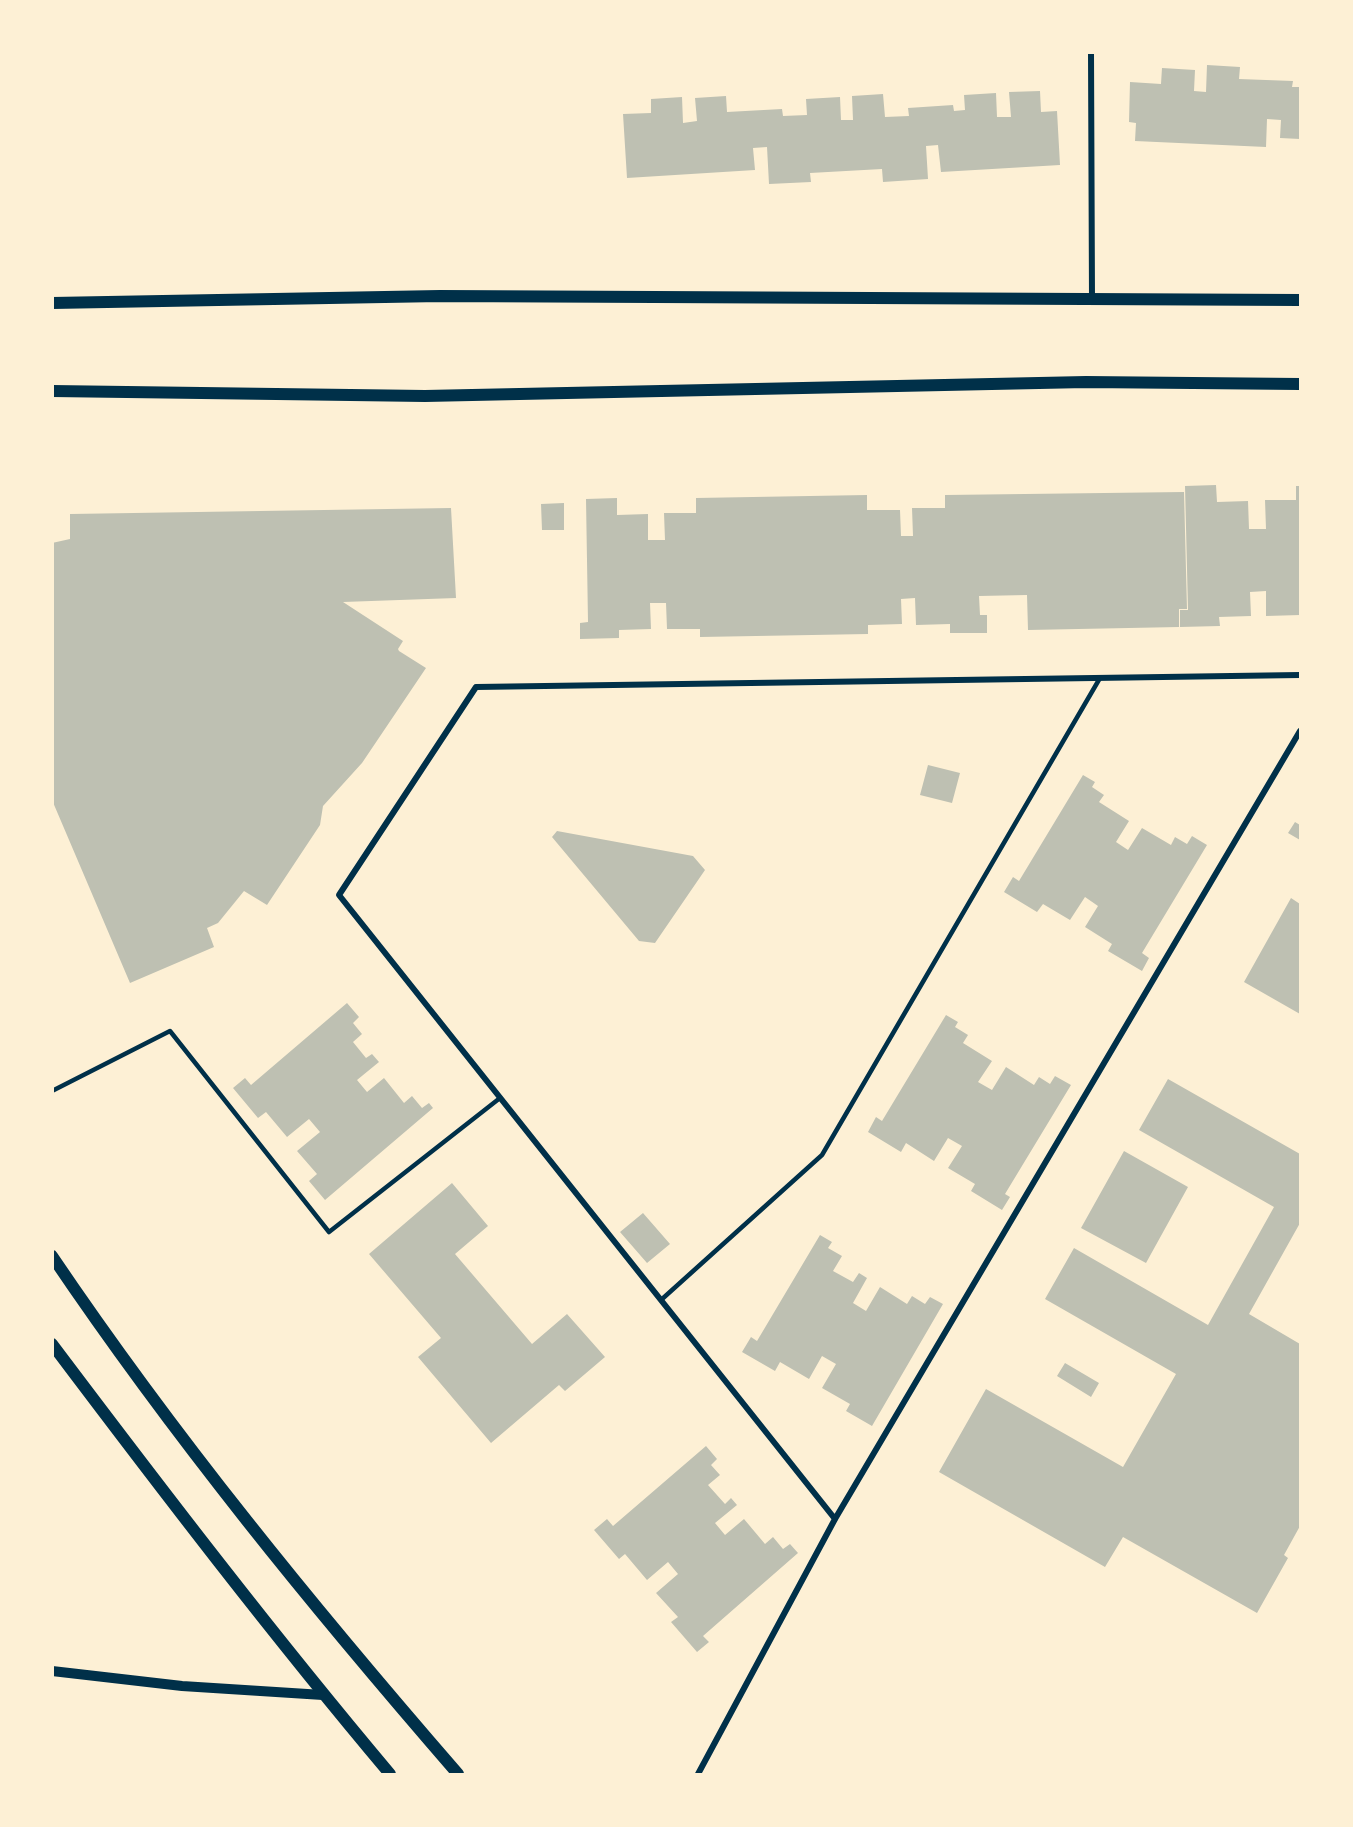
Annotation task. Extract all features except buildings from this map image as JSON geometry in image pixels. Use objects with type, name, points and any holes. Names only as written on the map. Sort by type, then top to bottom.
[{"type":"main road","points":[[53,303],[440,296],[1092,301],[1300,300]]},
{"type":"main road","points":[[52,391],[425,396],[1075,382],[1300,384]]},
{"type":"main road","points":[[52,1256],[93,1317],[242,1516],[369,1672],[458,1774]]},
{"type":"main road","points":[[52,1344],[176,1508],[323,1695],[390,1774]]},
{"type":"street","points":[[1091,52],[1092,301]]},
{"type":"street","points":[[835,1519],[339,896],[476,687],[1300,675]]},
{"type":"street","points":[[698,1774],[835,1519],[1300,731]]},
{"type":"street","points":[[52,1671],[182,1686],[323,1695]]},
{"type":"lane","points":[[661,1300],[822,1155],[1100,678]]},
{"type":"lane","points":[[52,1091],[170,1031],[329,1232],[500,1098]]}]
